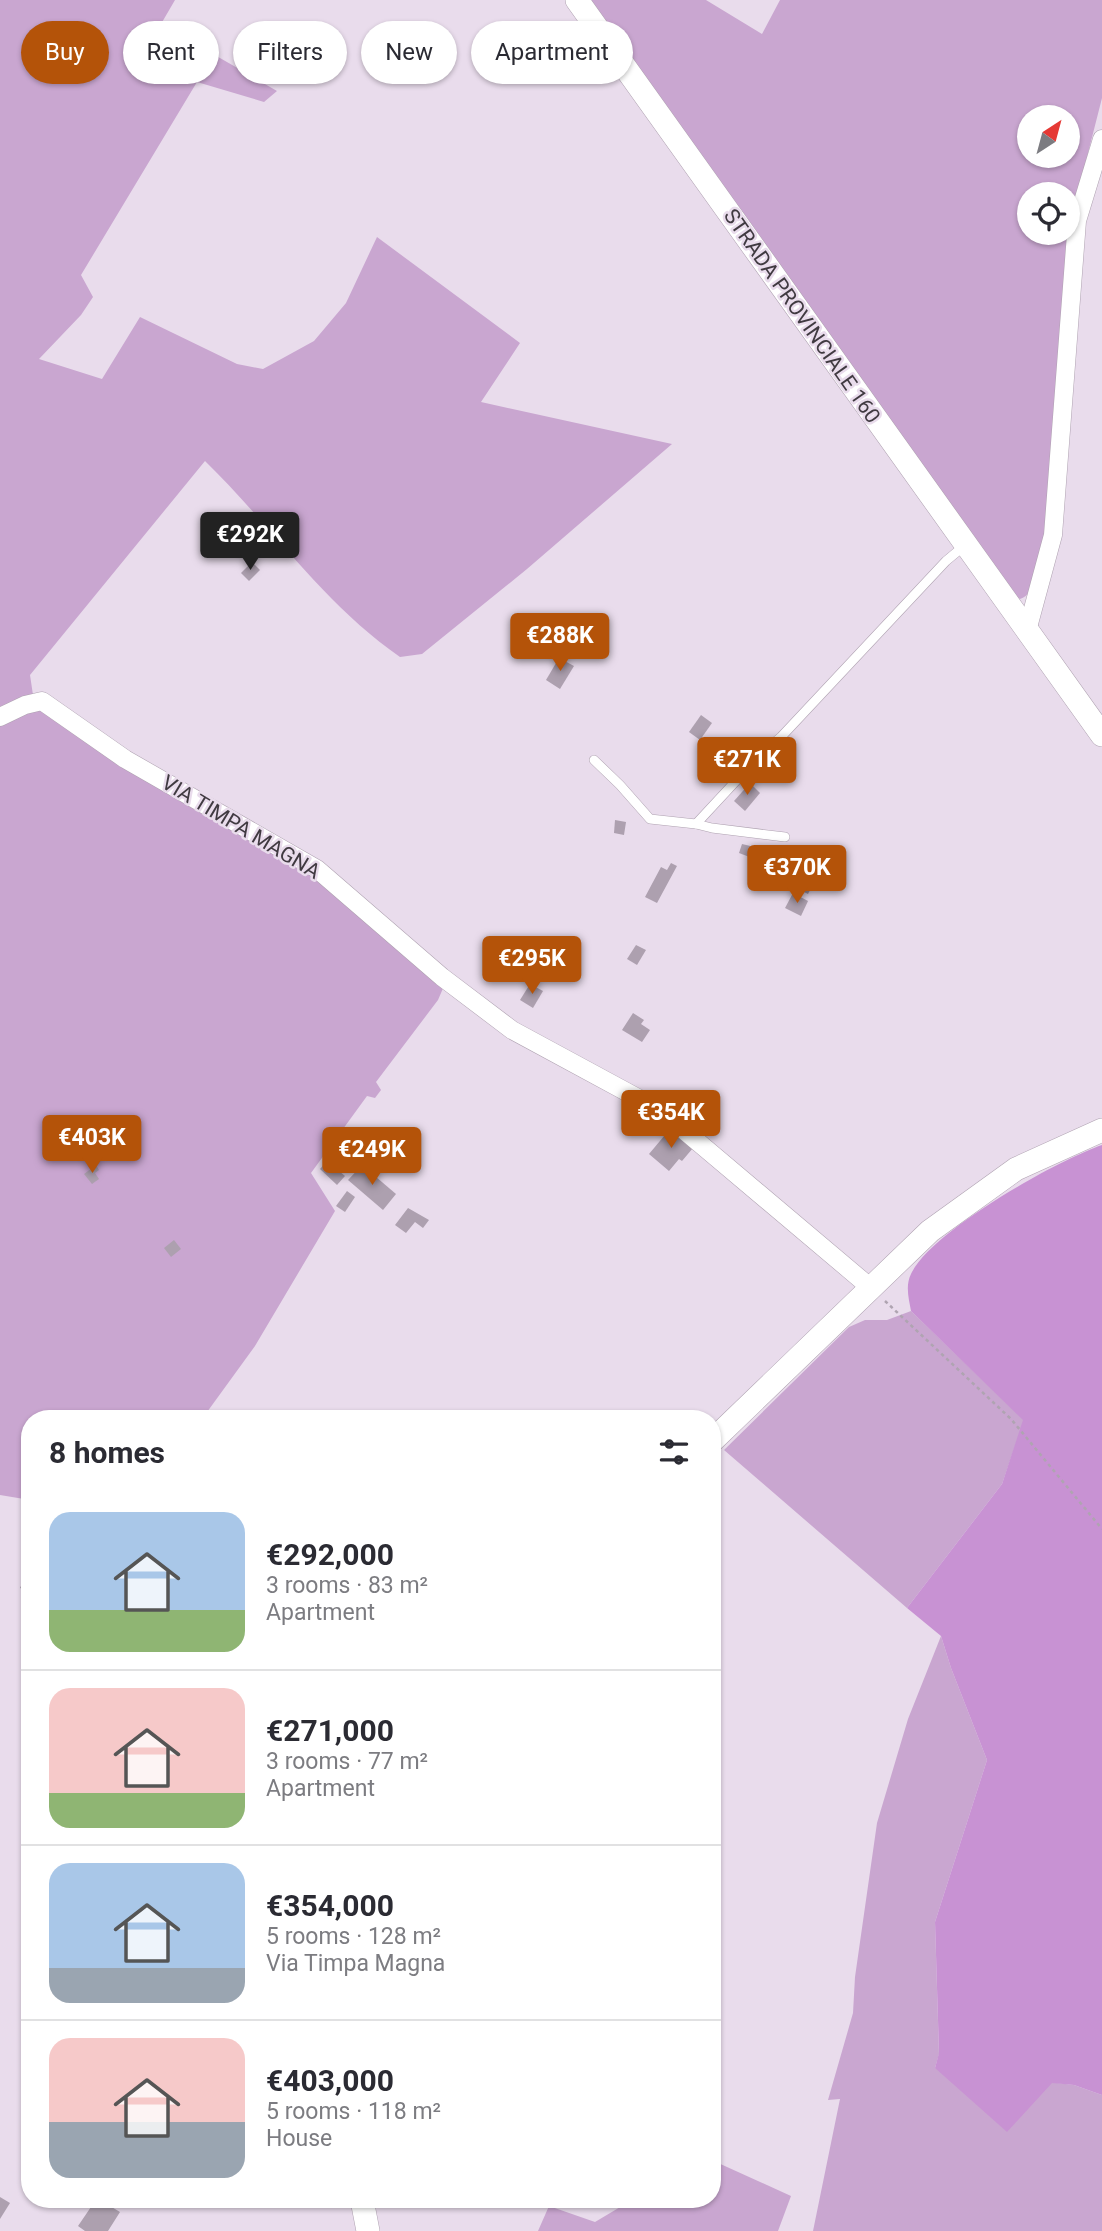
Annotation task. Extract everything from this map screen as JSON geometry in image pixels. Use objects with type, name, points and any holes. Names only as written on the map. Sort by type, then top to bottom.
[{"type":"street","name":"STRADA PROVINCIALE 160","points":[[577,0],[1102,735]]},
{"type":"street","points":[[1027,631],[1053,535],[1077,221],[1102,139]]},
{"type":"street","name":"VIA TIMPA MAGNA","points":[[0,717],[25,705],[42,701],[125,759],[317,869],[442,977],[512,1030],[660,1110],[871,1288]]},
{"type":"street","points":[[721,1432],[930,1231],[1016,1169],[1102,1130]]},
{"type":"street","points":[[364,2208],[368,2231]]},
{"type":"lane","points":[[696,824],[946,561],[966,545]]},
{"type":"lane","points":[[594,760],[650,819],[785,837]]},
{"type":"path","points":[[871,1288],[1011,1419],[1102,1529]]},
{"type":"shaded area","points":[[0,0],[175,0],[163,21],[123,21],[123,84],[196,84],[81,275],[93,297],[81,315],[39,359],[102,379],[140,317],[237,364],[263,369],[314,341],[346,303],[377,237],[520,343],[481,402],[672,444],[527,569],[422,654],[400,657],[372,636],[322,589],[205,461],[30,675],[33,695],[0,711]]},
{"type":"shaded area","points":[[590,0],[706,0],[762,34],[780,0],[1102,0],[1102,98],[1080,185],[1080,182],[1017,182],[1017,245],[1070,245],[1046,546],[1038,577],[1031,591],[1020,599],[633,60],[633,21],[605,21]]},
{"type":"shaded area","points":[[219,58],[233,66],[233,84],[265,84],[277,91],[264,102],[204,84],[219,84]]},
{"type":"shaded area","points":[[44,707],[315,873],[444,986],[438,1000],[376,1082],[381,1090],[375,1098],[367,1096],[311,1173],[335,1211],[255,1346],[209,1410],[21,1410],[21,1498],[0,1495],[0,721]]},
{"type":"shaded area","points":[[1102,1145],[1102,2095],[1074,2085],[1052,2083],[1007,2132],[935,2068],[939,2053],[935,1922],[987,1760],[941,1636],[907,1608],[1002,1484],[1023,1420],[911,1311],[908,1283],[923,1257],[968,1219],[1027,1182],[1081,1153]]},
{"type":"shaded area","points":[[911,1311],[1024,1420],[1002,1484],[907,1608],[724,1450],[849,1327],[865,1320],[887,1320]]},
{"type":"shaded area","points":[[941,1636],[987,1760],[935,1922],[939,2054],[935,2068],[1074,2085],[1102,2095],[1102,2231],[813,2231],[840,2099],[828,2100],[853,2013],[855,1977],[877,1823],[908,1719]]},
{"type":"shaded area","points":[[721,2164],[791,2196],[778,2231],[538,2231],[548,2208],[595,2222],[619,2208],[721,2208]]},
{"type":"building","points":[[252,562],[260,570],[249,581],[241,573]]},
{"type":"building","points":[[559,658],[574,666],[560,689],[546,680]]},
{"type":"building","points":[[701,715],[712,723],[700,740],[689,732]]},
{"type":"building","points":[[750,783],[760,793],[745,811],[734,801]]},
{"type":"building","points":[[615,820],[626,822],[624,835],[614,833]]},
{"type":"building","points":[[742,844],[763,849],[760,861],[739,853]]},
{"type":"building","points":[[671,863],[677,866],[657,903],[645,897],[661,867],[667,870]]},
{"type":"building","points":[[807,863],[820,871],[808,894],[794,887]]},
{"type":"building","points":[[793,893],[808,901],[801,916],[785,908]]},
{"type":"building","points":[[636,945],[646,950],[637,965],[627,959]]},
{"type":"building","points":[[530,984],[543,991],[533,1008],[520,1000]]},
{"type":"building","points":[[633,1013],[644,1020],[641,1024],[650,1030],[642,1042],[622,1030]]},
{"type":"building","points":[[670,1129],[693,1148],[669,1171],[649,1154]]},
{"type":"building","points":[[327,1161],[345,1176],[337,1185],[320,1169]]},
{"type":"building","points":[[96,1165],[99,1170],[95,1173],[99,1179],[92,1184],[84,1174]]},
{"type":"building","points":[[362,1165],[396,1194],[383,1210],[348,1180]]},
{"type":"building","points":[[347,1191],[355,1197],[345,1212],[336,1206]]},
{"type":"building","points":[[408,1208],[429,1220],[423,1228],[415,1222],[406,1233],[395,1225]]},
{"type":"building","points":[[174,1240],[181,1249],[171,1257],[164,1248]]},
{"type":"building","points":[[0,2197],[10,2203],[0,2219]]},
{"type":"building","points":[[90,2208],[113,2208],[120,2212],[108,2231],[85,2231],[78,2226]]}]
